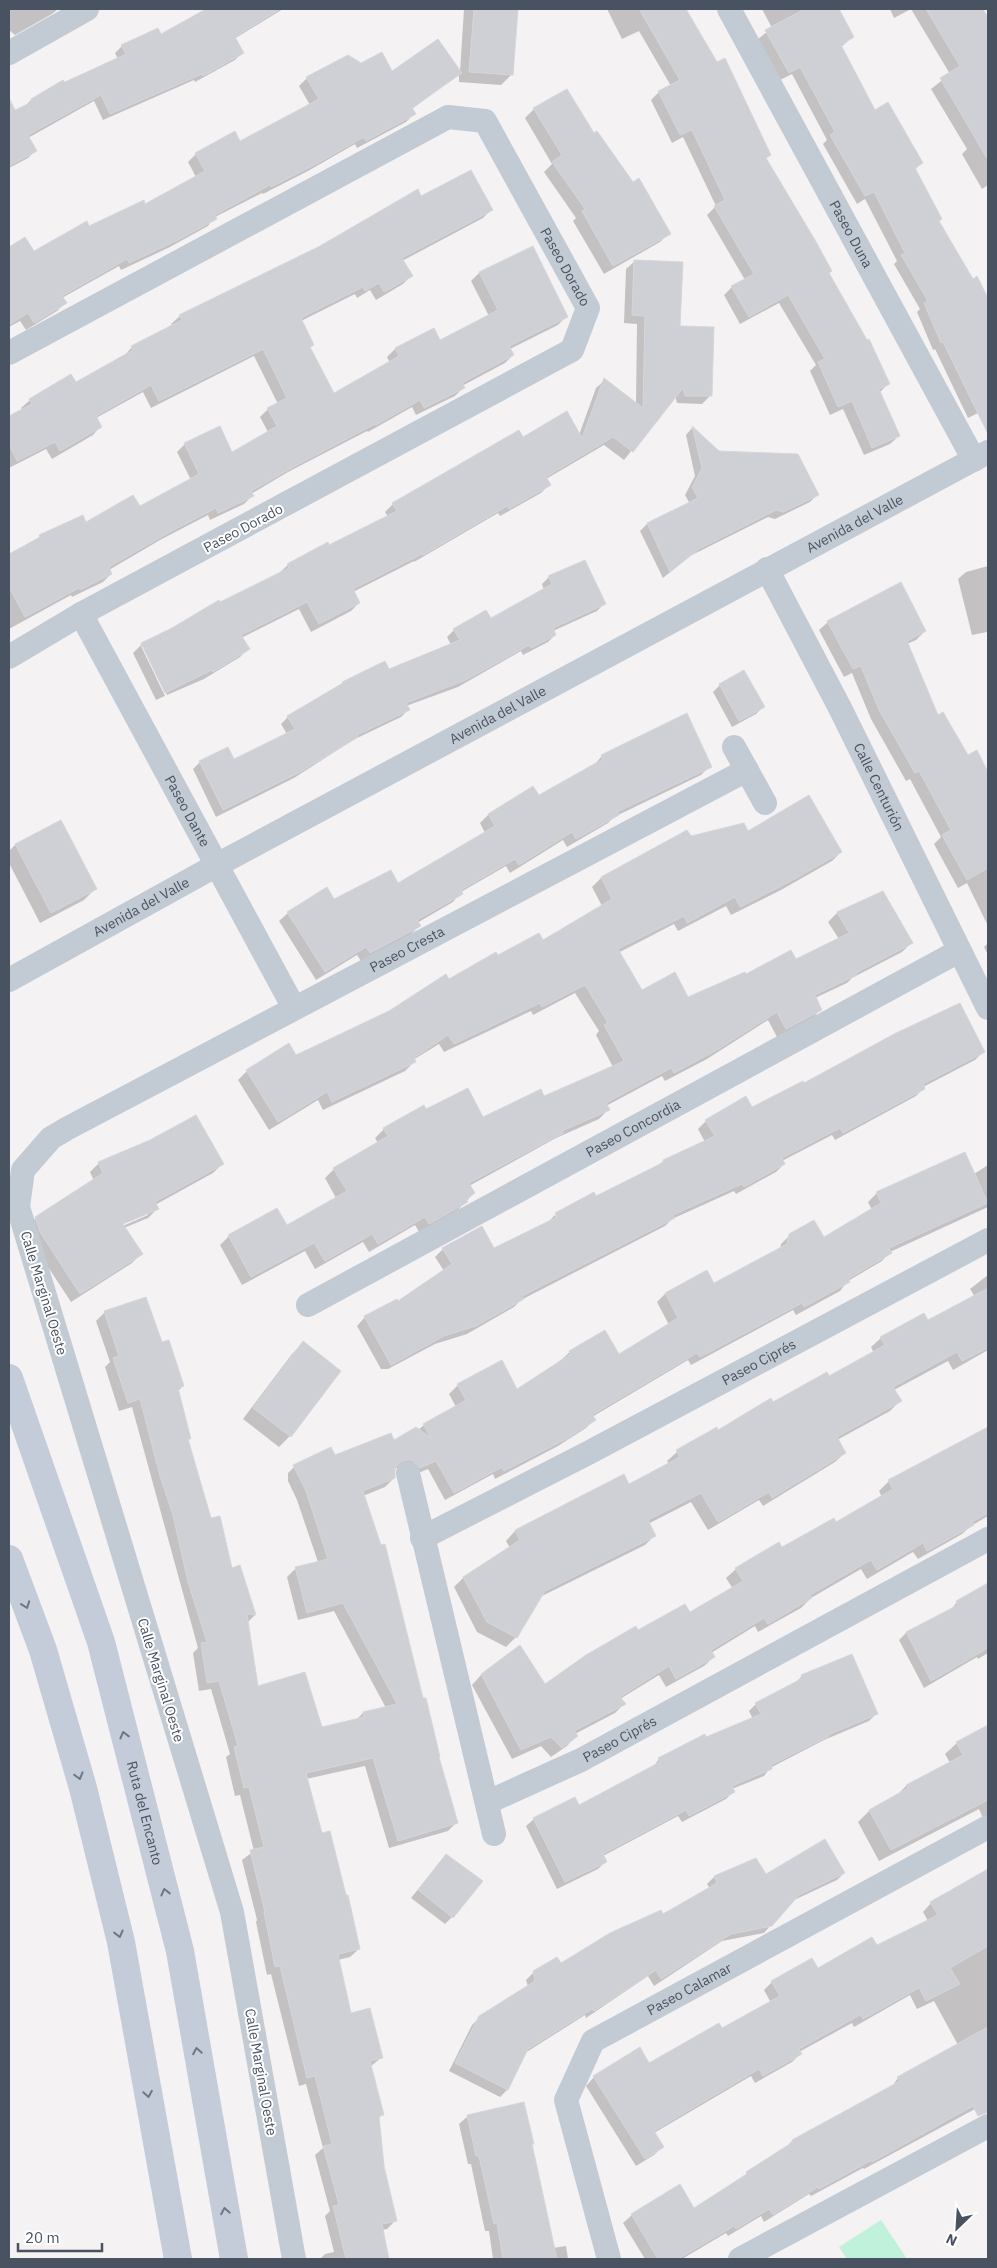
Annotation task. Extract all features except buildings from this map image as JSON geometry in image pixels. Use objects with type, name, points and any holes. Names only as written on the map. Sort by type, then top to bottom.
[{"type":"main road","name":"Ruta del Encanto","points":[[9,1378],[101,1642],[175,1932],[234,2259]]},
{"type":"main road","points":[[9,1559],[42,1650],[83,1788],[121,1942],[178,2259]]},
{"type":"street","points":[[9,53],[87,9]]},
{"type":"street","name":"Paseo Duna","points":[[730,9],[981,456]]},
{"type":"street","name":"Paseo Dorado","points":[[9,353],[448,117],[485,121],[588,308],[572,350],[81,614],[9,656]]},
{"type":"street","name":"Avenida del Valle","points":[[9,980],[217,865],[981,456]]},
{"type":"street","name":"Calle Centurión","points":[[767,569],[840,708],[988,1008]]},
{"type":"street","name":"Paseo Dante","points":[[81,614],[294,1008]]},
{"type":"street","points":[[734,747],[765,803]]},
{"type":"street","name":"Paseo Cresta","points":[[68,1128],[747,770]]},
{"type":"street","name":"Paseo Concordia","points":[[308,1305],[959,951]]},
{"type":"street","name":"Calle Marginal Oeste","points":[[68,1128],[51,1138],[23,1170],[18,1207],[232,1912],[294,2259]]},
{"type":"street","name":"Paseo Ciprés","points":[[422,1538],[590,1452],[988,1240]]},
{"type":"street","points":[[408,1473],[422,1538],[488,1802],[494,1834]]},
{"type":"street","name":"Paseo Ciprés","points":[[488,1802],[581,1760],[988,1539]]},
{"type":"street","name":"Paseo Calamar","points":[[609,2259],[566,2100],[593,2041],[988,1826]]},
{"type":"street","points":[[740,2259],[988,2126]]},
{"type":"green space","points":[[881,2220],[907,2259],[847,2259],[839,2247]]}]
